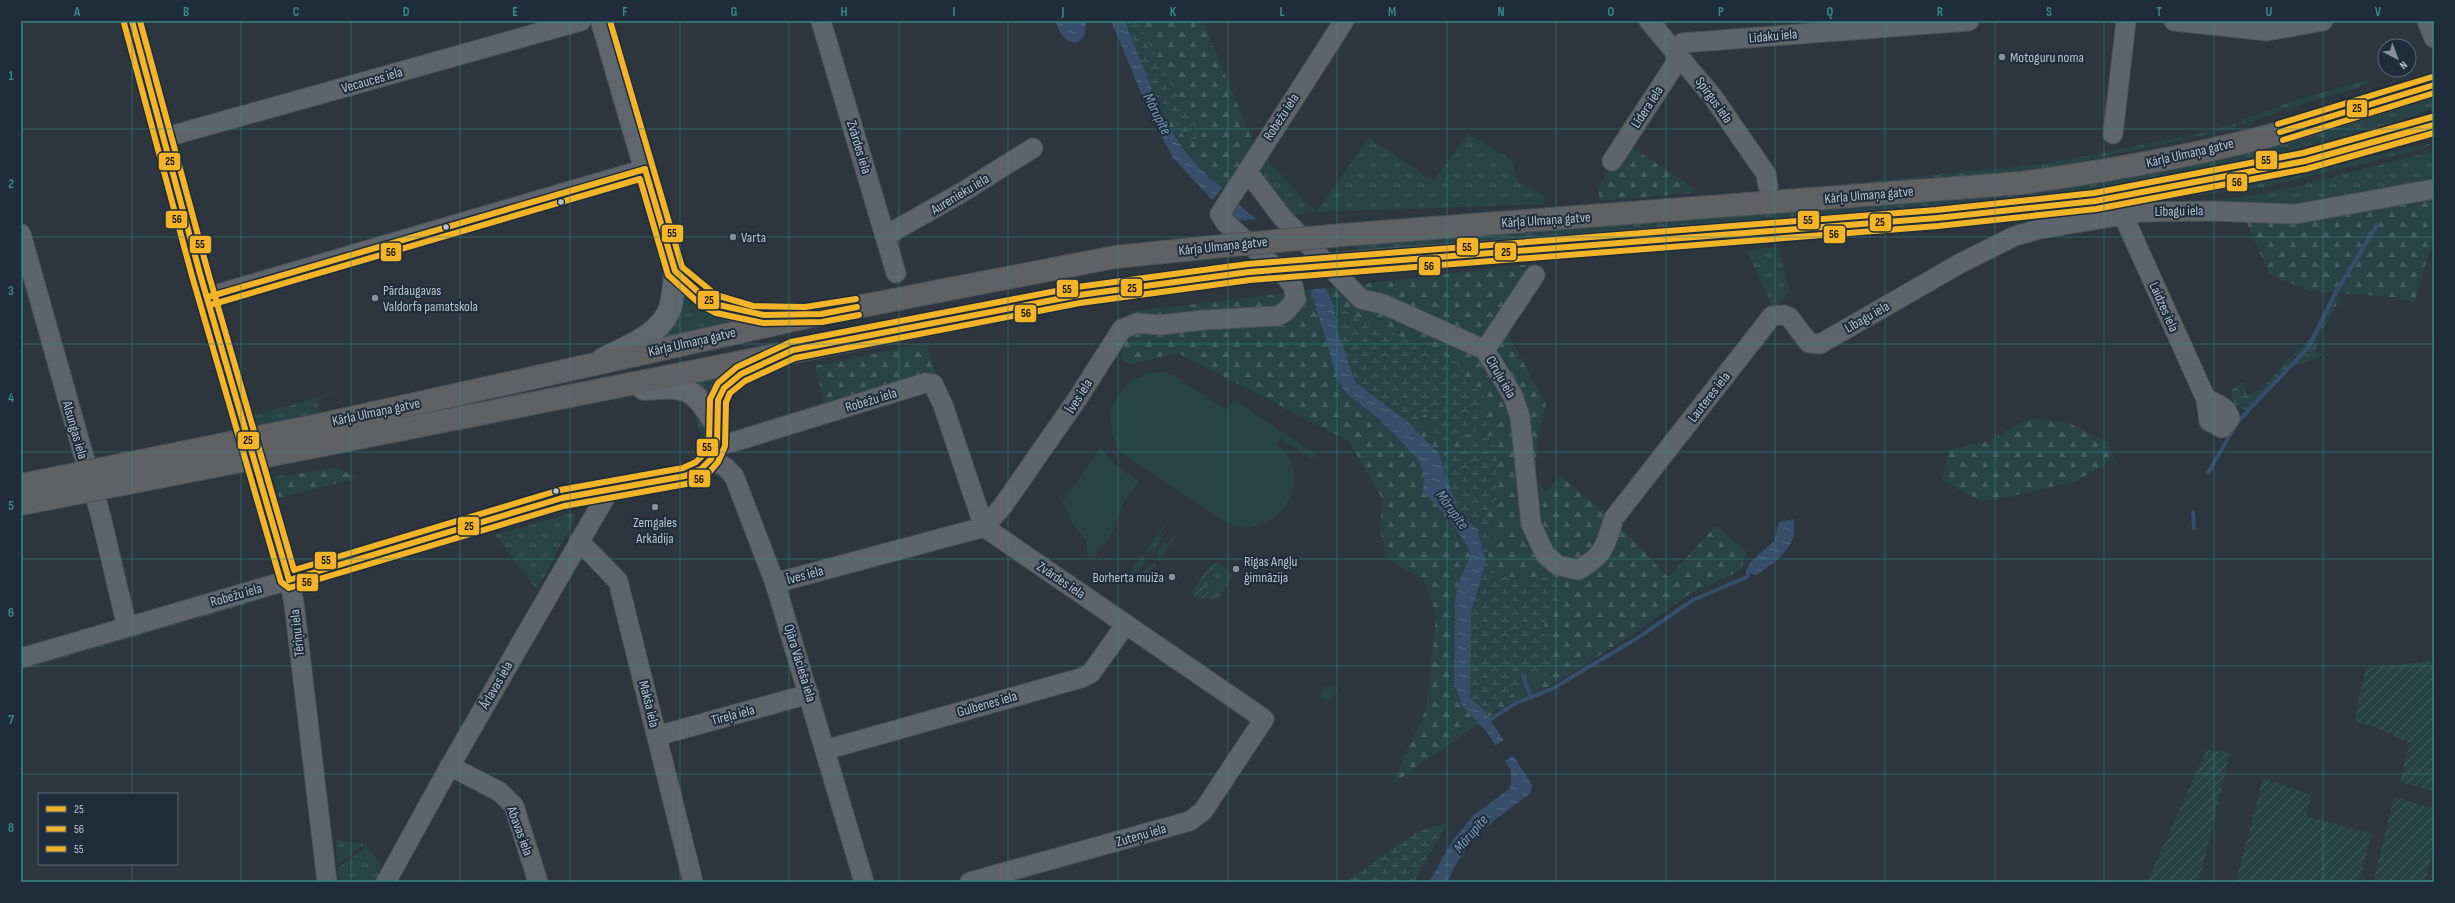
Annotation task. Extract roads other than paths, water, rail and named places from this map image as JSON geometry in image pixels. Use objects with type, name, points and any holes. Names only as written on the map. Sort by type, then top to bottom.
[{"type":"highway","name":"Kārļa Ulmaņa gatve","points":[[21,504],[321,435],[594,364],[821,314],[1115,257],[1342,235],[2021,183],[2089,174],[2180,157],[2297,128],[2434,84]]},
{"type":"highway","name":"Kārļa Ulmaņa gatve","points":[[21,485],[583,393],[793,350],[1079,295],[1249,272],[1368,261],[1937,218],[2095,201],[2305,161],[2434,126]]},
{"type":"main road","name":"Tēriņu iela","points":[[132,21],[163,138],[289,580]]},
{"type":"main road","points":[[594,364],[652,332],[670,309],[675,271],[602,21]]},
{"type":"main road","points":[[675,271],[705,298],[719,305],[741,312],[764,315],[821,314]]},
{"type":"main road","points":[[714,442],[718,400],[727,384],[741,374],[793,350]]},
{"type":"main road","points":[[583,393],[678,386],[691,392],[702,401],[714,442]]},
{"type":"main road","name":"Robežu iela","points":[[289,580],[562,498],[685,476],[700,469],[714,442]]},
{"type":"street","name":"Vecauces iela","points":[[163,138],[581,21]]},
{"type":"street","name":"Zvārdes iela","points":[[821,21],[896,273]]},
{"type":"street","name":"Robežu iela","points":[[1220,214],[1344,21]]},
{"type":"street","name":"Spirgus iela","points":[[1649,21],[1676,50],[1726,116],[1766,174],[1768,186]]},
{"type":"street","name":"Līdaku iela","points":[[1676,50],[1682,43],[1969,21]]},
{"type":"street","points":[[2113,134],[2126,21]]},
{"type":"street","points":[[2174,21],[2267,32],[2323,21]]},
{"type":"street","points":[[2427,21],[2434,38]]},
{"type":"street","name":"Līdera iela","points":[[1612,161],[1676,63],[1676,50]]},
{"type":"street","name":"Aurenieku iela","points":[[885,236],[967,190],[1033,148]]},
{"type":"street","points":[[208,297],[646,169]]},
{"type":"street","name":"Cīruļu iela","points":[[1247,171],[1282,217],[1362,298],[1383,304],[1485,350],[1513,396],[1520,417],[1530,524],[1545,554],[1557,565],[1578,570],[1595,560],[1605,546],[1614,518]]},
{"type":"street","name":"Lībagu iela","points":[[1809,343],[1820,344],[1959,264],[2015,236],[2142,212],[2210,211],[2296,214],[2434,189]]},
{"type":"street","name":"Īves iela","points":[[775,583],[984,527],[1002,507],[1072,408],[1122,329],[1137,323],[1160,325],[1204,320],[1278,316],[1286,311],[1296,299],[1293,286],[1286,277],[1225,222],[1220,214]]},
{"type":"street","name":"Laidzes iela","points":[[2123,215],[2206,399]]},
{"type":"street","name":"Alsungas iela","points":[[21,234],[24,256],[101,518],[127,627]]},
{"type":"street","points":[[1485,350],[1535,275]]},
{"type":"street","name":"Lauteres iela","points":[[1614,518],[1772,316],[1784,315],[1789,317],[1809,343]]},
{"type":"street","name":"Robežu iela","points":[[714,442],[734,442],[925,383],[933,384],[943,405],[984,527]]},
{"type":"street","name":"Ojāra Vācieša iela","points":[[714,442],[725,467],[734,476],[775,583],[864,882]]},
{"type":"street","name":"Ārlavas iela","points":[[386,882],[450,766],[610,489]]},
{"type":"street","name":"Zvārdes iela","points":[[984,527],[1264,719]]},
{"type":"street","name":"Makša iela","points":[[579,541],[618,581],[693,882]]},
{"type":"street","name":"Robežu iela","points":[[21,658],[289,580]]},
{"type":"street","name":"Tēriņu iela","points":[[289,580],[294,603],[327,882]]},
{"type":"street","name":"Gulbenes iela","points":[[825,750],[1081,678],[1091,673],[1126,624]]},
{"type":"street","name":"Tīreļa iela","points":[[657,736],[809,694]]},
{"type":"street","name":"Zuteņu iela","points":[[970,882],[1190,821],[1203,811],[1264,719]]},
{"type":"street","name":"Abavas iela","points":[[450,766],[500,792],[514,806],[538,882]]},
{"type":"water","points":[[1056,21],[1086,21],[1085,34],[1079,41],[1071,42],[1060,33]]},
{"type":"water","name":"Mārupīte","points":[[1111,21],[1125,21],[1151,87],[1152,99],[1191,159],[1211,179],[1223,188],[1212,200],[1173,158],[1150,114]]},
{"type":"water","name":"Mārupīte","points":[[1239,205],[1265,226],[1316,276],[1326,289],[1334,306],[1337,329],[1355,382],[1408,422],[1438,453],[1458,511],[1477,529],[1486,560],[1471,612],[1470,698],[1485,711],[1532,785],[1530,794],[1504,813],[1472,842],[1463,854],[1447,882],[1429,882],[1452,841],[1474,815],[1509,789],[1511,784],[1511,770],[1487,732],[1461,703],[1454,683],[1455,601],[1459,581],[1471,554],[1462,537],[1450,521],[1423,493],[1424,473],[1418,459],[1379,419],[1346,393],[1338,381],[1310,287],[1299,270],[1232,214]]},
{"type":"water","points":[[1793,519],[1793,537],[1785,552],[1771,565],[1756,575],[1745,572],[1751,562],[1774,541],[1779,522]]},
{"type":"waterway","points":[[2208,473],[2238,421],[2308,348],[2336,292],[2377,225]]},
{"type":"waterway","points":[[2193,512],[2194,528]]},
{"type":"waterway","points":[[1486,722],[1516,703],[1552,689],[1639,637],[1693,600],[1747,577],[1748,573]]},
{"type":"waterway","points":[[1523,676],[1531,698]]},
{"type":"place","name":"Motoguru noma","points":[[2002,57]]},
{"type":"place","name":"Varta","points":[[733,237]]},
{"type":"place","name":"Pārdaugavas Valdorfa pamatskola","points":[[375,298]]},
{"type":"place","name":"Zemgales Arkādija","points":[[655,507]]},
{"type":"place","name":"Rīgas Angļu ģimnāzija","points":[[1236,569]]},
{"type":"place","name":"Borherta muiža","points":[[1172,577]]}]
